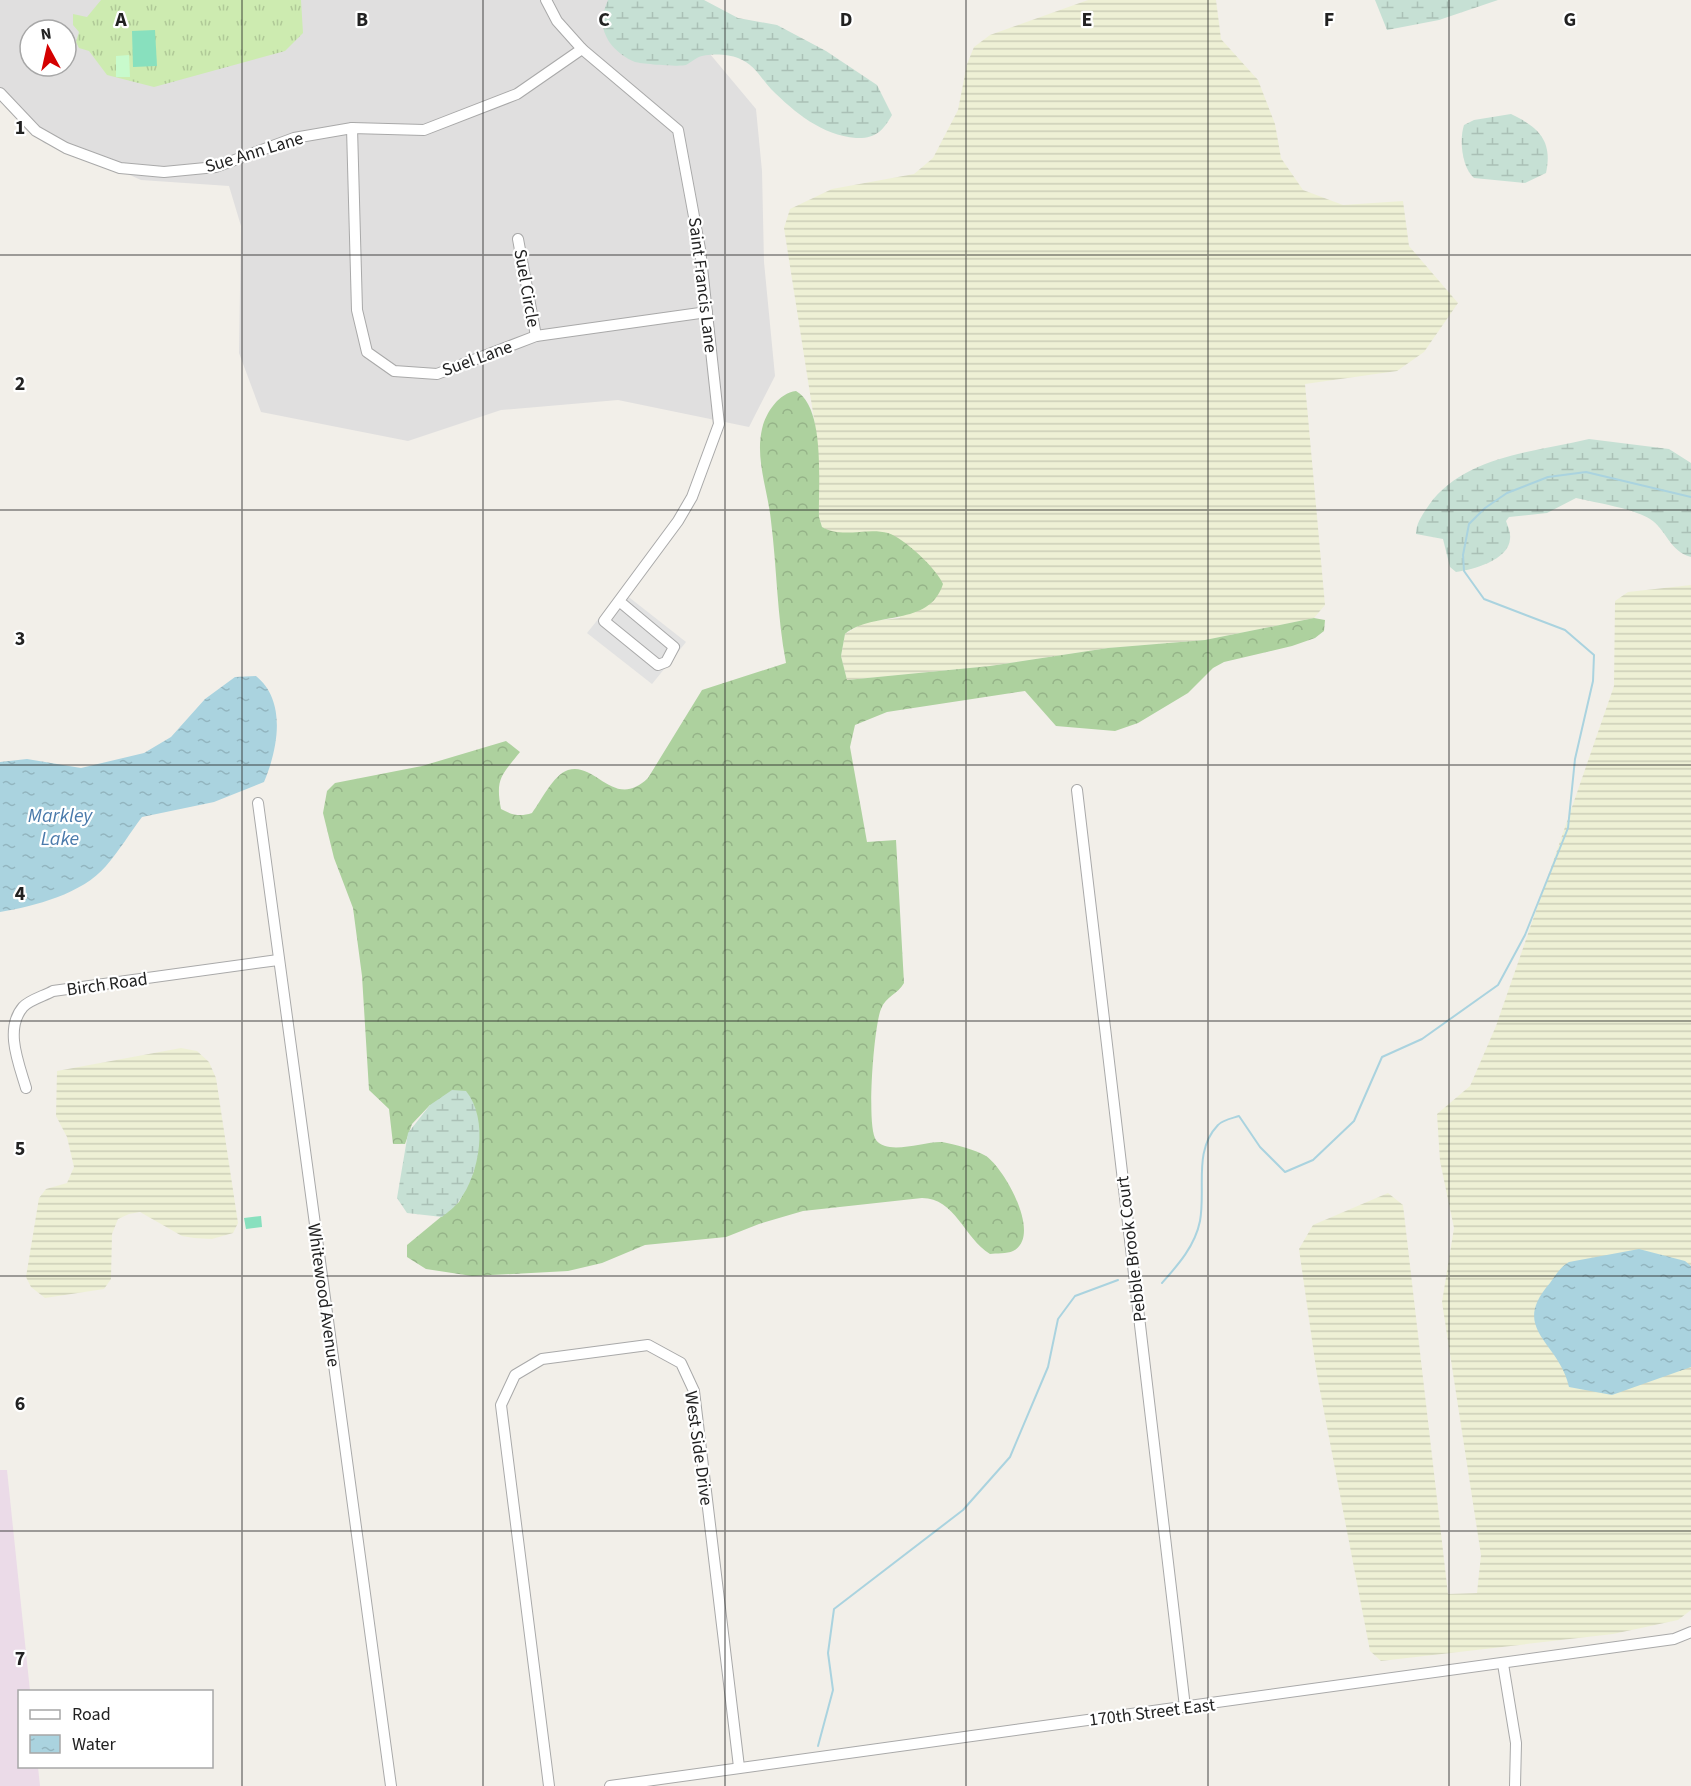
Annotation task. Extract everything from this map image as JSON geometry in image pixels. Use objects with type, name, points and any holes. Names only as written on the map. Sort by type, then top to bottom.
[{"type":"street","name":"Saint Francis Lane","points":[[546,0],[557,21],[582,49],[678,130],[700,249],[718,424],[692,497],[678,520],[604,621],[658,665],[666,663],[674,647],[619,601]]},
{"type":"street","name":"Sue Ann Lane","points":[[0,93],[36,131],[66,148],[120,168],[164,172],[216,167],[294,138],[352,128],[424,130],[517,94],[582,49]]},
{"type":"street","name":"Suel Lane","points":[[352,128],[357,310],[367,352],[394,371],[437,374],[536,336],[707,312]]},
{"type":"street","name":"Suel Circle","points":[[518,239],[536,336]]},
{"type":"street","name":"Pebble Brook Court","points":[[1077,790],[1185,1707]]},
{"type":"street","name":"Whitewood Avenue","points":[[258,803],[391,1786]]},
{"type":"street","name":"Birch Road","points":[[26,1088],[15,1054],[14,1025],[24,1006],[53,992],[278,960]]},
{"type":"street","name":"West Side Drive","points":[[549,1786],[501,1405],[515,1375],[542,1359],[648,1345],[681,1363],[694,1391],[739,1767]]},
{"type":"street","name":"170th Street East","points":[[610,1786],[1503,1664],[1674,1639],[1691,1632]]},
{"type":"street","points":[[1503,1664],[1516,1743],[1515,1786]]},
{"type":"shaded area","points":[[0,0],[608,0],[611,32],[710,54],[756,109],[762,171],[764,262],[775,376],[749,427],[618,400],[501,410],[408,441],[261,412],[239,353],[241,226],[229,186],[141,180],[101,162],[44,143],[0,94]]},
{"type":"shaded area","points":[[621,591],[686,642],[652,684],[587,633]]},
{"type":"shaded area","points":[[0,1470],[7,1470],[30,1690],[18,1690],[18,1768],[38,1768],[40,1786],[0,1786]]},
{"type":"green space","points":[[101,0],[301,0],[303,33],[285,51],[154,87],[107,75],[89,51],[79,48],[78,18],[73,18],[73,14],[87,17]]},
{"type":"green space","points":[[608,0],[704,0],[738,18],[777,25],[826,51],[877,85],[892,115],[878,133],[863,138],[844,136],[820,128],[799,114],[771,89],[753,67],[738,58],[706,55],[682,66],[632,61],[624,57],[610,43],[604,32],[603,17]]},
{"type":"green space","points":[[1088,0],[1216,0],[1221,39],[1258,80],[1275,124],[1281,158],[1303,190],[1343,205],[1403,201],[1409,246],[1458,303],[1424,352],[1397,371],[1305,384],[1325,605],[1314,618],[1205,640],[1108,648],[990,666],[847,680],[841,656],[845,634],[865,622],[900,618],[897,538],[887,533],[832,533],[822,527],[819,517],[817,438],[784,228],[790,209],[832,189],[914,174],[933,158],[958,110],[967,64],[974,47],[990,35]]},
{"type":"green space","points":[[1375,0],[1498,0],[1439,20],[1387,30]]},
{"type":"green space","points":[[155,30],[157,66],[133,67],[132,31]]},
{"type":"green space","points":[[129,55],[130,77],[116,77],[116,56]]},
{"type":"green space","points":[[1511,114],[1529,124],[1541,136],[1547,152],[1546,173],[1525,183],[1474,178],[1464,161],[1462,138],[1464,125],[1474,120]]},
{"type":"green space","points":[[796,391],[806,400],[816,430],[819,517],[822,527],[846,533],[871,531],[895,536],[911,547],[927,563],[943,584],[936,598],[926,607],[913,613],[871,622],[845,634],[841,656],[847,680],[990,666],[1108,648],[1205,640],[1314,618],[1325,620],[1324,631],[1315,638],[1292,646],[1224,662],[1213,668],[1188,693],[1138,723],[1115,731],[1056,726],[1025,691],[887,712],[855,725],[850,747],[867,842],[896,840],[904,983],[883,1005],[878,1019],[871,1097],[873,1131],[876,1140],[889,1147],[942,1142],[986,1156],[1002,1174],[1018,1202],[1024,1232],[1021,1243],[1013,1251],[990,1254],[943,1204],[922,1198],[803,1211],[726,1237],[645,1245],[602,1263],[568,1271],[472,1276],[426,1269],[407,1257],[407,1245],[459,1202],[474,1171],[430,1105],[412,1124],[405,1144],[393,1144],[389,1109],[369,1090],[362,976],[353,908],[334,858],[323,813],[327,791],[335,783],[422,766],[506,741],[520,752],[504,772],[500,783],[501,809],[509,813],[520,815],[532,813],[557,777],[568,770],[578,769],[588,772],[615,788],[636,787],[648,778],[702,690],[786,663],[760,440],[764,423],[774,404],[784,395]]},
{"type":"green space","points":[[1589,439],[1669,449],[1691,463],[1691,557],[1678,550],[1655,523],[1643,515],[1576,498],[1547,513],[1509,517],[1506,521],[1510,539],[1503,553],[1489,563],[1463,571],[1456,572],[1450,567],[1443,539],[1416,534],[1422,515],[1429,505],[1461,476],[1501,458]]},
{"type":"green space","points":[[1691,585],[1691,1610],[1678,1620],[1613,1634],[1381,1661],[1370,1651],[1317,1375],[1299,1249],[1313,1225],[1388,1193],[1403,1205],[1448,1594],[1477,1593],[1481,1555],[1442,1302],[1454,1228],[1440,1161],[1437,1114],[1470,1086],[1496,1026],[1614,686],[1615,601],[1628,592]]},
{"type":"green space","points":[[181,1048],[197,1051],[209,1062],[216,1078],[238,1223],[233,1233],[212,1239],[182,1236],[140,1212],[129,1214],[118,1219],[112,1234],[111,1279],[104,1289],[45,1298],[31,1287],[26,1277],[39,1198],[46,1189],[67,1183],[74,1167],[67,1137],[56,1116],[57,1071]]},
{"type":"green space","points":[[452,1090],[466,1091],[478,1116],[479,1146],[472,1176],[457,1203],[442,1217],[407,1213],[397,1198],[408,1133],[430,1105]]},
{"type":"green space","points":[[261,1216],[262,1227],[246,1229],[244,1218]]},
{"type":"water","name":"Markley Lake","points":[[256,676],[266,686],[276,712],[276,741],[264,782],[214,802],[142,817],[96,876],[57,897],[0,912],[0,762],[27,759],[81,768],[144,753],[171,737],[205,699],[235,677]]},
{"type":"water","points":[[1639,1249],[1685,1261],[1691,1266],[1691,1367],[1612,1395],[1569,1387],[1564,1371],[1535,1324],[1534,1313],[1539,1299],[1558,1271],[1569,1262]]},
{"type":"waterway","points":[[1162,1283],[1185,1255],[1198,1230],[1205,1146],[1210,1135],[1220,1123],[1239,1116],[1260,1147],[1285,1172],[1313,1160],[1354,1121],[1382,1057],[1422,1039],[1498,985],[1525,935],[1568,828],[1575,759],[1593,681],[1594,655],[1565,630],[1484,599],[1464,571],[1463,555],[1469,524],[1485,508],[1507,493],[1548,477],[1586,472],[1691,497]]},
{"type":"waterway","points":[[818,1746],[833,1690],[828,1653],[834,1609],[963,1510],[1010,1457],[1048,1367],[1058,1319],[1075,1296],[1118,1280]]}]
